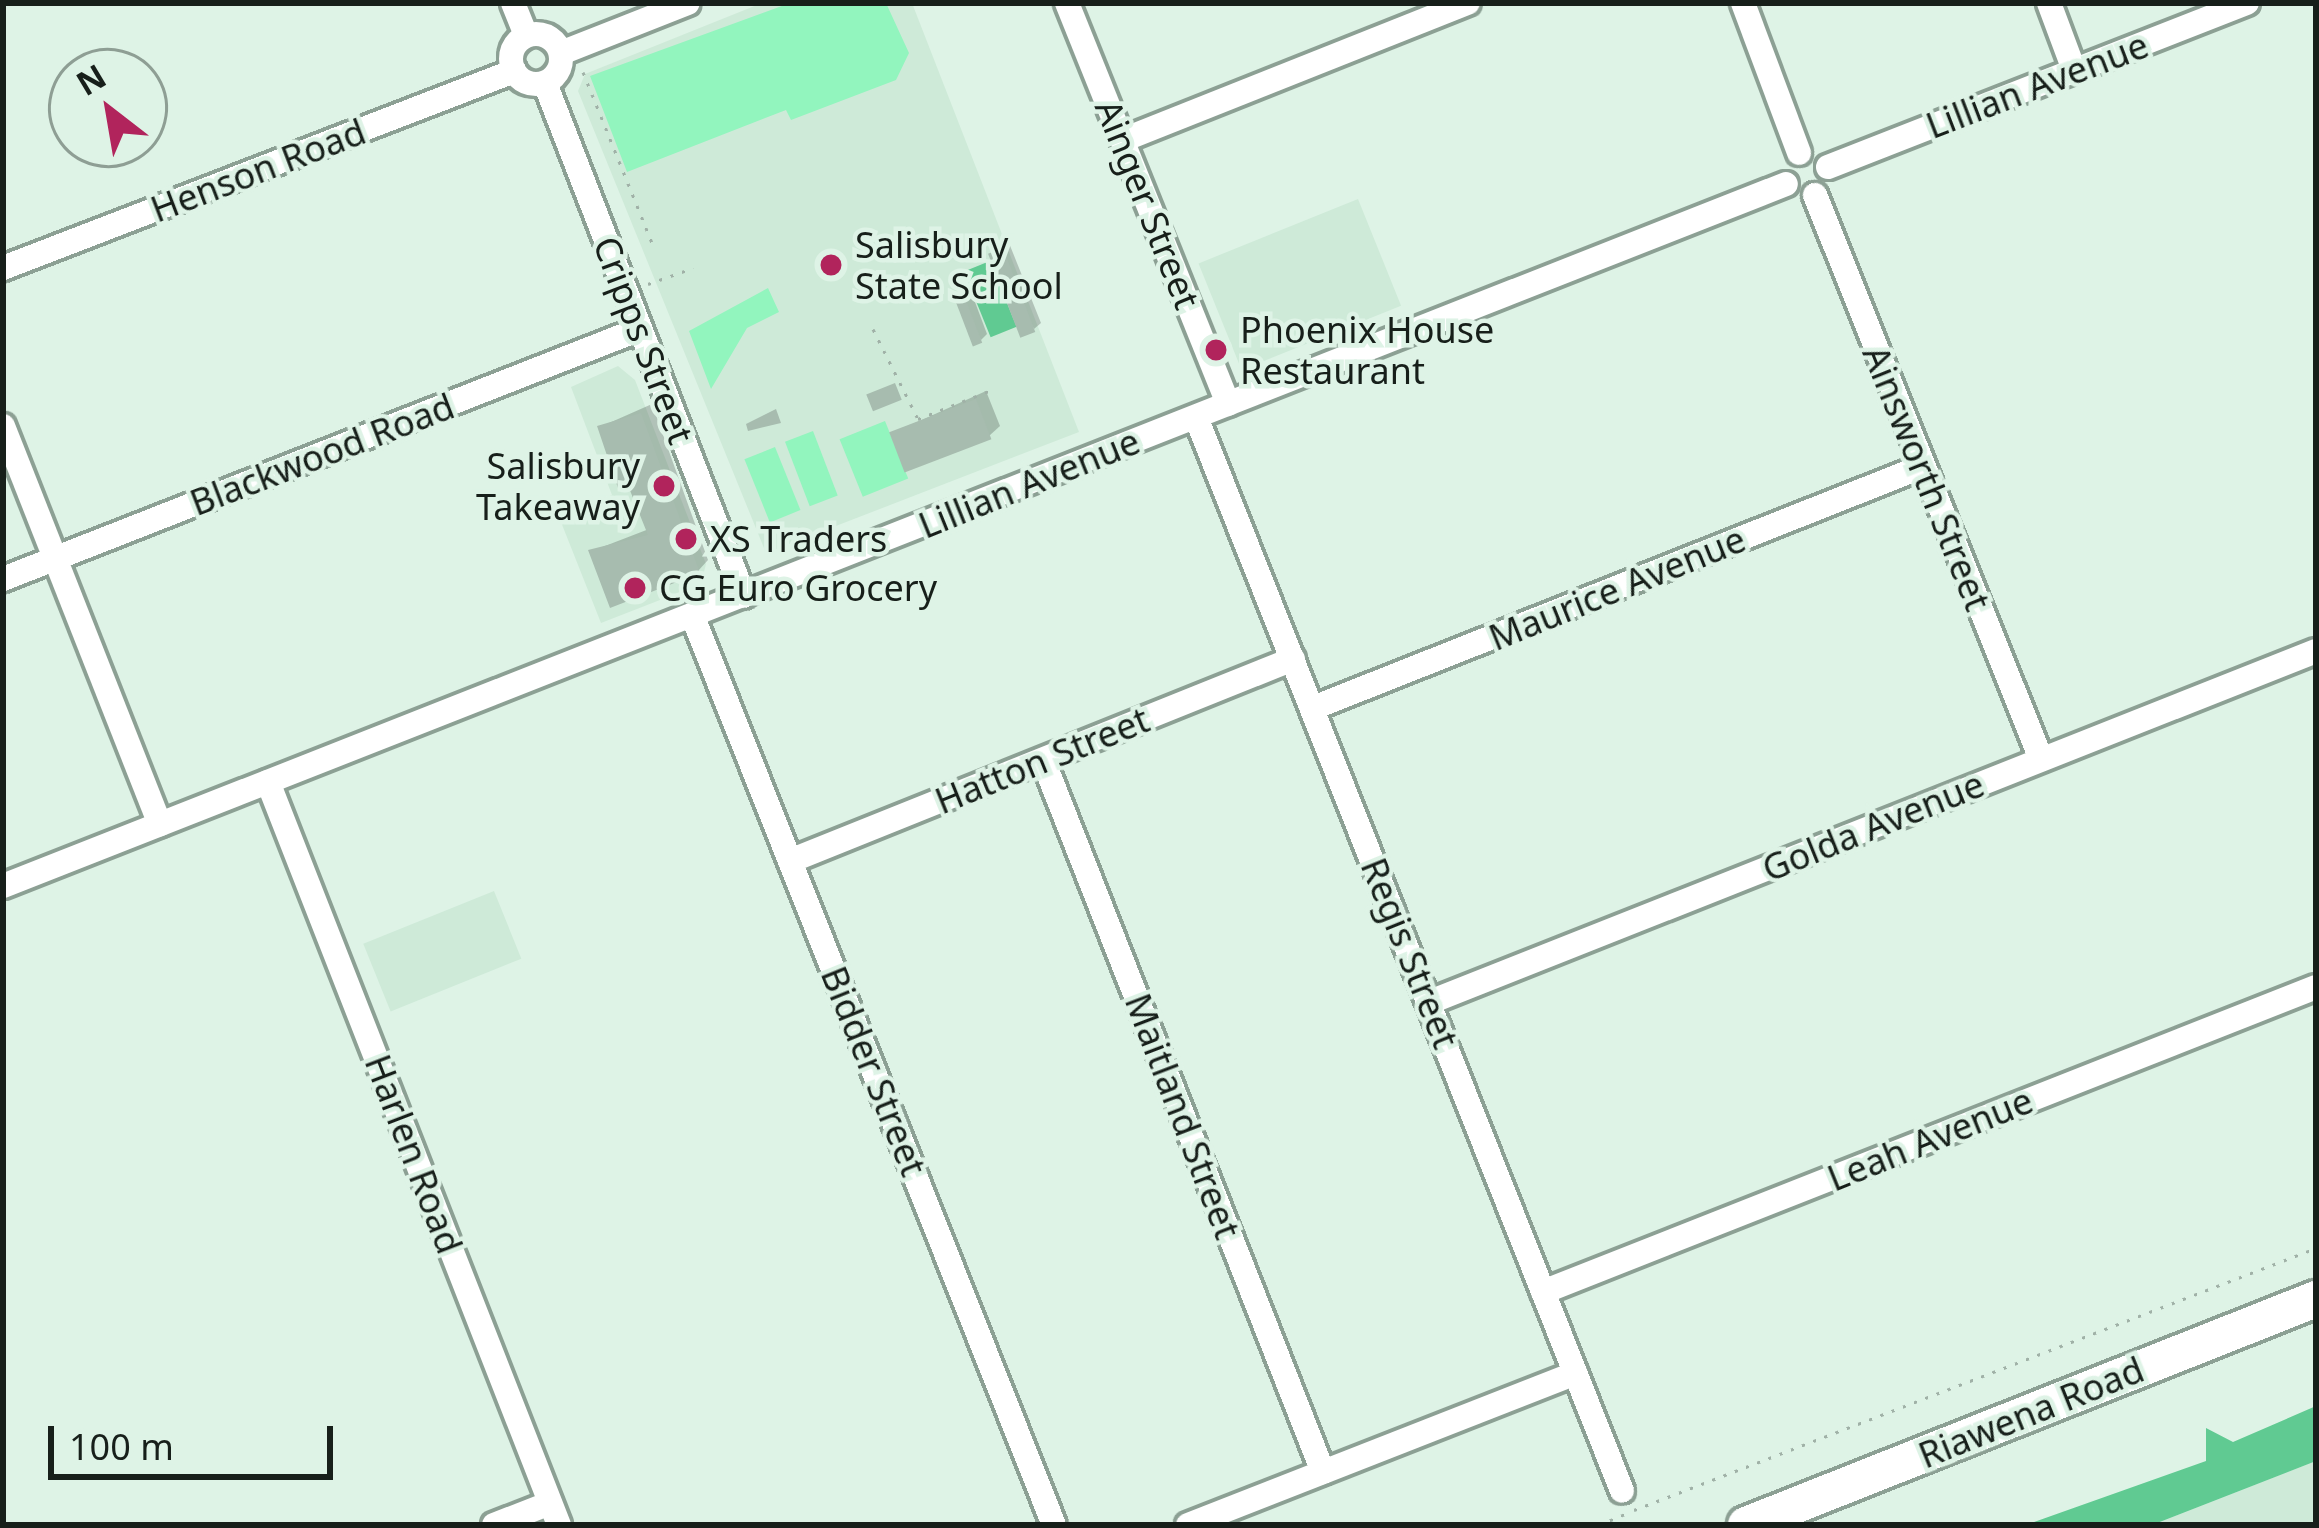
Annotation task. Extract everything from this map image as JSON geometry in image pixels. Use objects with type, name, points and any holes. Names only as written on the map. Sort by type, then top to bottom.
[{"type":"highway","name":"Riawena Road","points":[[1746,1525],[2316,1299]]},
{"type":"highway","name":"Riawena Road","points":[[1808,1525],[2316,1324]]},
{"type":"street","points":[[513,3],[526,36]]},
{"type":"street","points":[[561,53],[688,3]]},
{"type":"street","name":"Ainger Street","points":[[1067,3],[1228,404]]},
{"type":"street","points":[[1123,140],[1468,3]]},
{"type":"street","points":[[1743,3],[1799,153]]},
{"type":"street","points":[[2049,3],[2074,70]]},
{"type":"street","name":"Lillian Avenue","points":[[1828,167],[2247,3]]},
{"type":"street","points":[[526,36],[548,36],[561,53],[557,74],[545,83],[524,82],[514,71],[511,55],[526,36]]},
{"type":"street","name":"Henson Road","points":[[3,268],[514,71]]},
{"type":"street","name":"Cripps Street","points":[[545,83],[744,596]]},
{"type":"street","points":[[1799,153],[1820,156],[1828,167],[1815,196],[1795,194],[1786,184],[1787,162],[1799,153]]},
{"type":"street","name":"Lillian Avenue","points":[[3,886],[1786,184]]},
{"type":"street","name":"Ainsworth Street","points":[[1815,196],[2041,759]]},
{"type":"street","name":"Blackwood Road","points":[[3,579],[640,329]]},
{"type":"street","name":"Regis Street","points":[[1196,416],[1622,1491]]},
{"type":"street","points":[[3,425],[160,824]]},
{"type":"street","name":"Maurice Avenue","points":[[1313,708],[1921,467]]},
{"type":"street","name":"Bidder Street","points":[[693,617],[1054,1525]]},
{"type":"street","name":"Golda Avenue","points":[[1430,1002],[2316,651]]},
{"type":"street","name":"Hatton Street","points":[[790,860],[1293,659]]},
{"type":"street","name":"Maitland Street","points":[[1043,760],[1324,1472]]},
{"type":"street","name":"Harlen Road","points":[[268,782],[555,1514]]},
{"type":"street","name":"Leah Avenue","points":[[1544,1292],[2316,987]]},
{"type":"street","points":[[1188,1525],[1575,1373]]},
{"type":"street","points":[[494,1525],[555,1514]]},
{"type":"path","points":[[583,72],[653,244]]},
{"type":"path","points":[[648,284],[693,268]]},
{"type":"path","points":[[873,329],[918,419],[989,391]]},
{"type":"path","points":[[1599,1525],[2316,1248]]},
{"type":"shaded area","name":"Salisbury State School","points":[[762,3],[912,3],[1079,432],[766,553],[578,91],[585,74]]},
{"type":"shaded area","points":[[790,3],[886,3],[909,53],[896,80],[791,120],[786,110],[627,172],[590,76]]},
{"type":"shaded area","points":[[1358,199],[1401,306],[1242,370],[1199,263]]},
{"type":"shaded area","points":[[990,261],[1017,327],[991,337],[964,271]]},
{"type":"shaded area","points":[[768,288],[779,312],[747,328],[711,389],[689,331]]},
{"type":"shaded area","points":[[618,366],[635,380],[706,564],[701,584],[601,623],[559,517],[612,495],[571,387]]},
{"type":"shaded area","points":[[885,421],[908,478],[863,497],[840,439]]},
{"type":"shaded area","points":[[813,431],[838,495],[810,506],[785,442]]},
{"type":"shaded area","points":[[775,447],[800,510],[770,522],[744,459]]},
{"type":"shaded area","points":[[494,891],[521,959],[391,1012],[363,944]]},
{"type":"shaded area","points":[[2316,1406],[2316,1461],[2152,1525],[2026,1525],[2206,1461],[2206,1428],[2233,1442]]},
{"type":"shaded area","points":[[2316,1461],[2316,1525],[2152,1525]]},
{"type":"building","points":[[1003,248],[1035,332],[1020,338],[988,254]]},
{"type":"building","points":[[965,298],[982,343],[973,346],[956,302]]},
{"type":"building","points":[[895,383],[902,400],[873,411],[866,395]]},
{"type":"building","points":[[976,399],[991,439],[905,472],[889,432]]},
{"type":"building","points":[[776,409],[781,423],[748,431],[746,424]]},
{"type":"building","points":[[641,413],[700,573],[610,608],[588,550],[648,535],[629,488],[619,491],[597,426]]},
{"type":"place","name":"Salisbury State School","points":[[831,265]]},
{"type":"place","name":"Phoenix House Restaurant","points":[[1216,350]]},
{"type":"place","name":"Salisbury Takeaway","points":[[664,486]]},
{"type":"place","name":"XS Traders","points":[[686,539]]},
{"type":"place","name":"CG Euro Grocery","points":[[635,588]]}]
